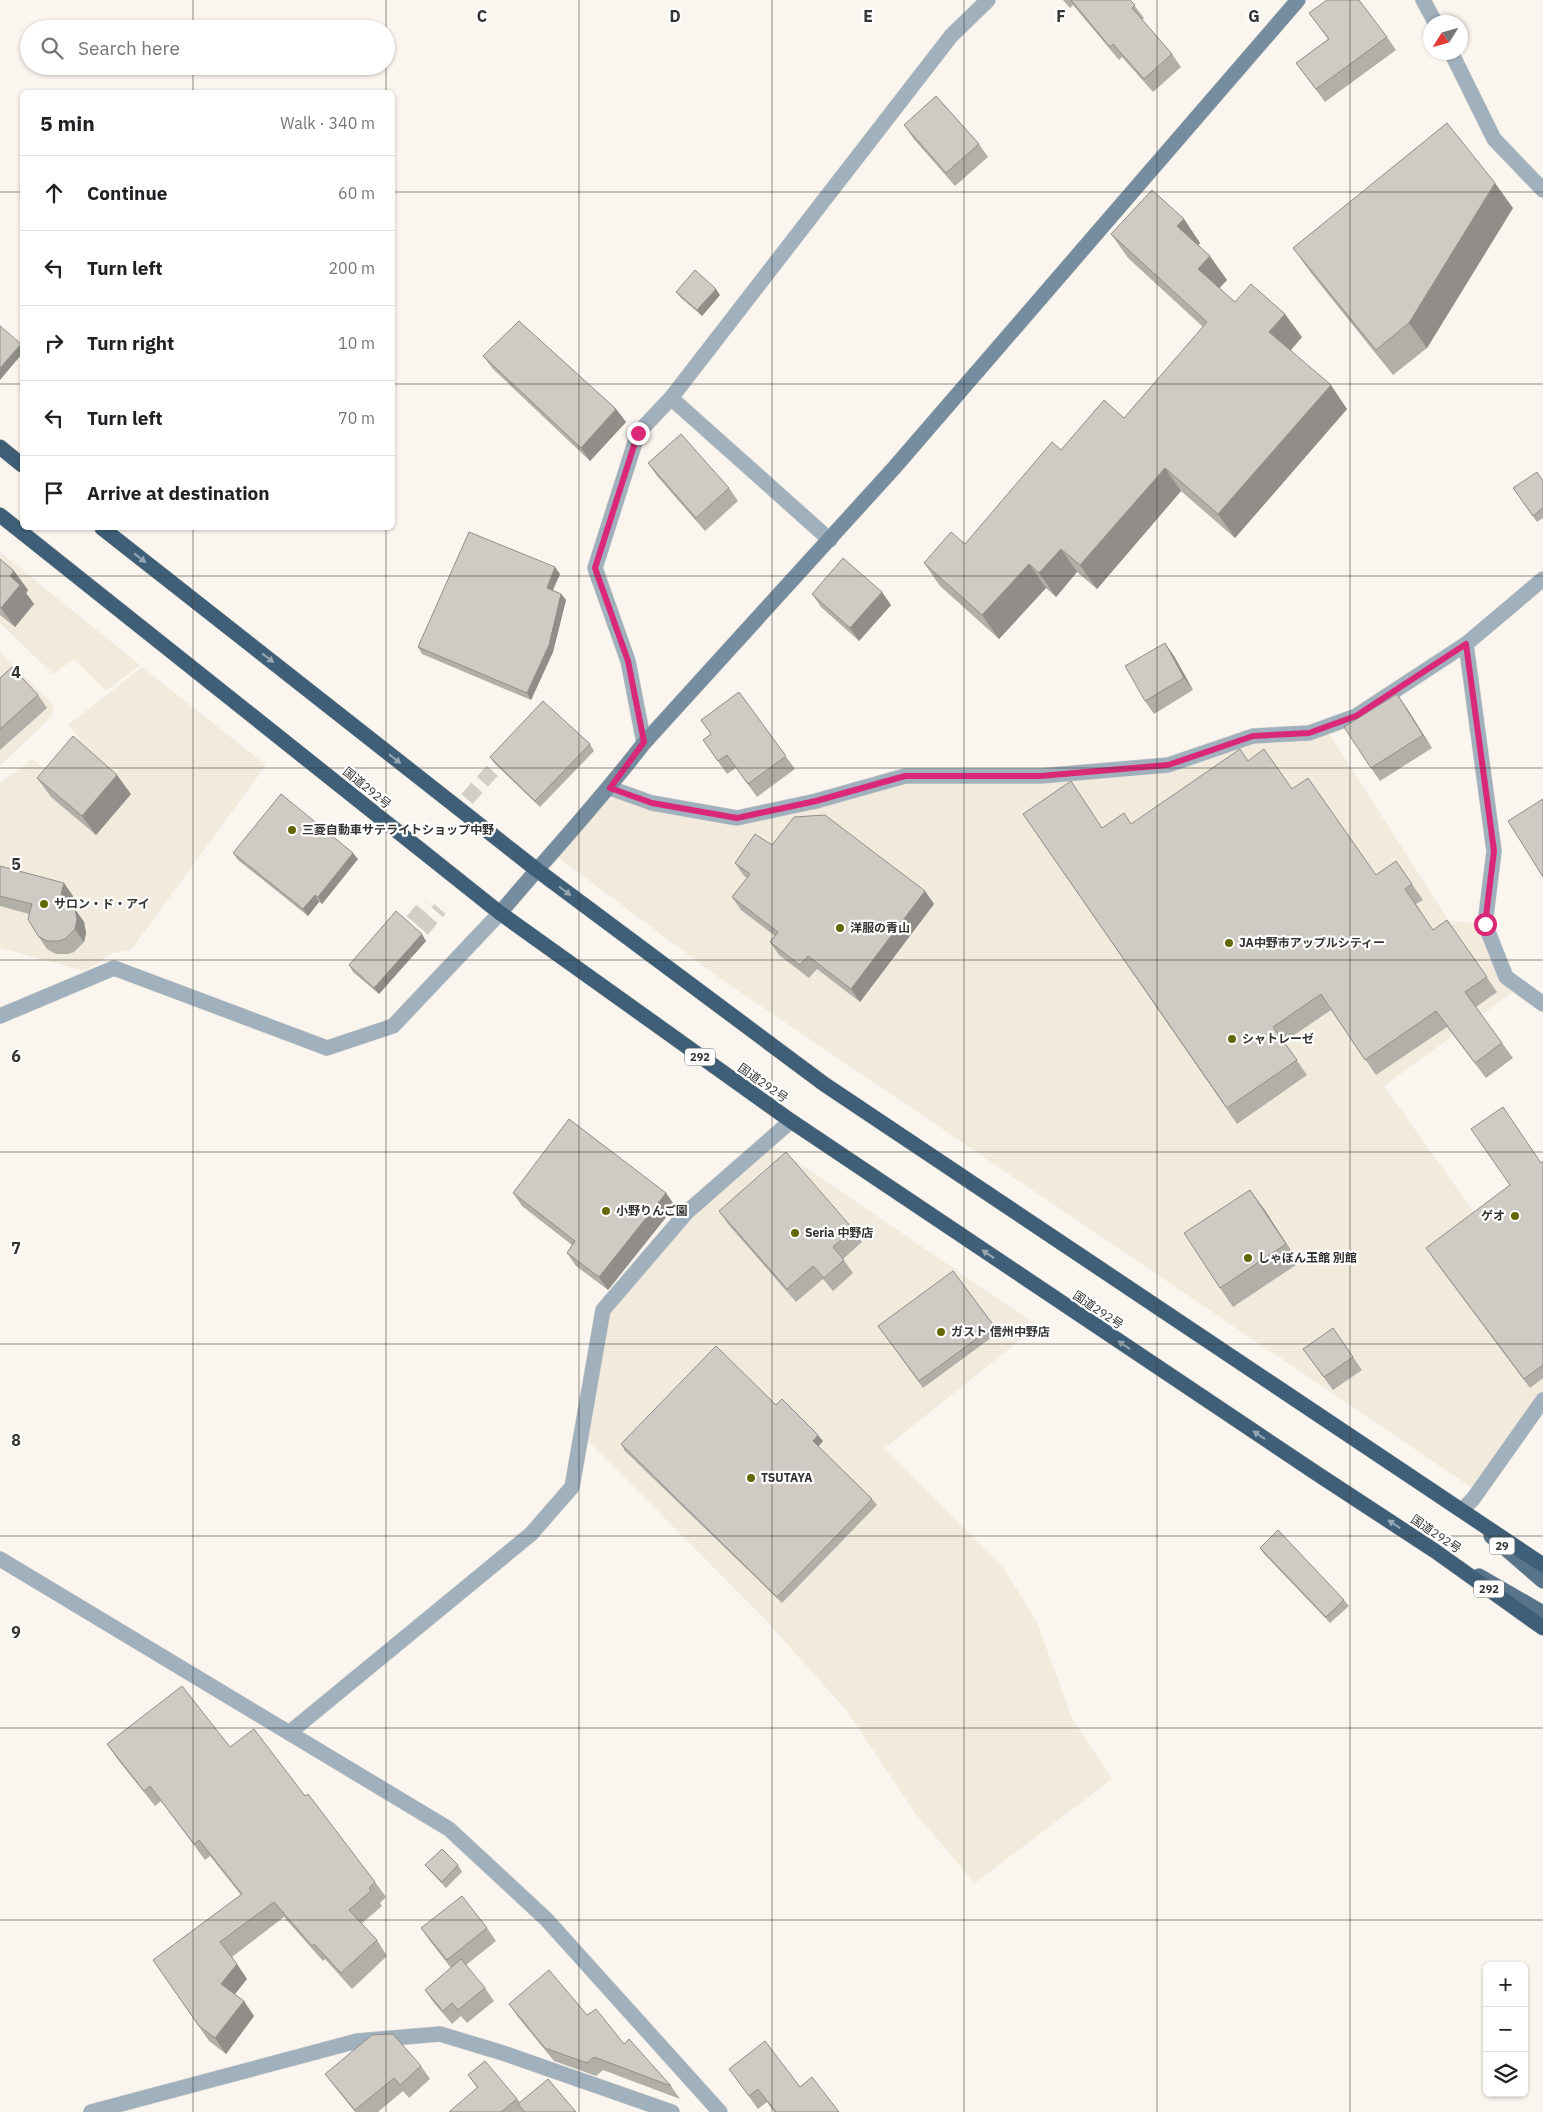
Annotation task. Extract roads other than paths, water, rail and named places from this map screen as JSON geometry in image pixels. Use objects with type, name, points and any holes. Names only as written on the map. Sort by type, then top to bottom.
[{"type":"highway","points":[[0,447],[20,463]]},
{"type":"highway","name":"国道292号","points":[[0,515],[500,914],[791,1121],[1266,1440],[1435,1551],[1543,1628]]},
{"type":"highway","points":[[105,530],[537,870],[824,1084],[1543,1565]]},
{"type":"main road","name":"29","points":[[1462,1510],[1543,1580]]},
{"type":"main road","points":[[1435,1551],[1543,1613]]},
{"type":"street","points":[[644,742],[628,661],[595,568],[638,433],[671,398],[951,36],[988,0]]},
{"type":"street","points":[[0,1016],[114,968],[327,1048],[393,1026],[500,914],[610,788],[644,742],[830,540],[1298,0]]},
{"type":"street","points":[[1423,0],[1432,15]]},
{"type":"street","points":[[1455,60],[1494,139],[1543,190]]},
{"type":"street","points":[[671,398],[830,540]]},
{"type":"street","points":[[610,788],[652,803],[737,818],[816,801],[905,776],[1040,776],[1168,765],[1253,736],[1309,733],[1356,716],[1466,644],[1543,579]]},
{"type":"street","points":[[1466,644],[1494,851],[1485,924],[1506,977],[1543,1004]]},
{"type":"street","points":[[289,1733],[531,1534],[572,1486],[602,1310],[687,1212],[791,1121]]},
{"type":"street","points":[[1462,1510],[1473,1499],[1543,1400]]},
{"type":"street","points":[[0,1559],[449,1830],[546,1919],[720,2112]]},
{"type":"street","points":[[91,2112],[358,2040],[440,2034],[503,2052],[672,2112]]},
{"type":"tunnel","points":[[467,799],[510,751]]},
{"type":"tunnel","points":[[398,939],[427,903]]},
{"type":"tunnel","points":[[407,947],[440,909]]},
{"type":"place","name":"三菱自動車サテライトショップ中野","points":[[292,830]]},
{"type":"place","name":"サロン・ド・アイ","points":[[44,904]]},
{"type":"place","name":"洋服の青山","points":[[840,928]]},
{"type":"place","name":"JA中野市アップルシティー","points":[[1229,943]]},
{"type":"place","name":"シャトレーゼ","points":[[1232,1039]]},
{"type":"place","name":"小野りんご園","points":[[606,1211]]},
{"type":"place","name":"ゲオ","points":[[1515,1216]]},
{"type":"place","name":"Seria 中野店","points":[[795,1233]]},
{"type":"place","name":"しゃぼん玉館 別館","points":[[1248,1258]]},
{"type":"place","name":"ガスト 信州中野店","points":[[941,1332]]},
{"type":"place","name":"TSUTAYA","points":[[751,1478]]}]
